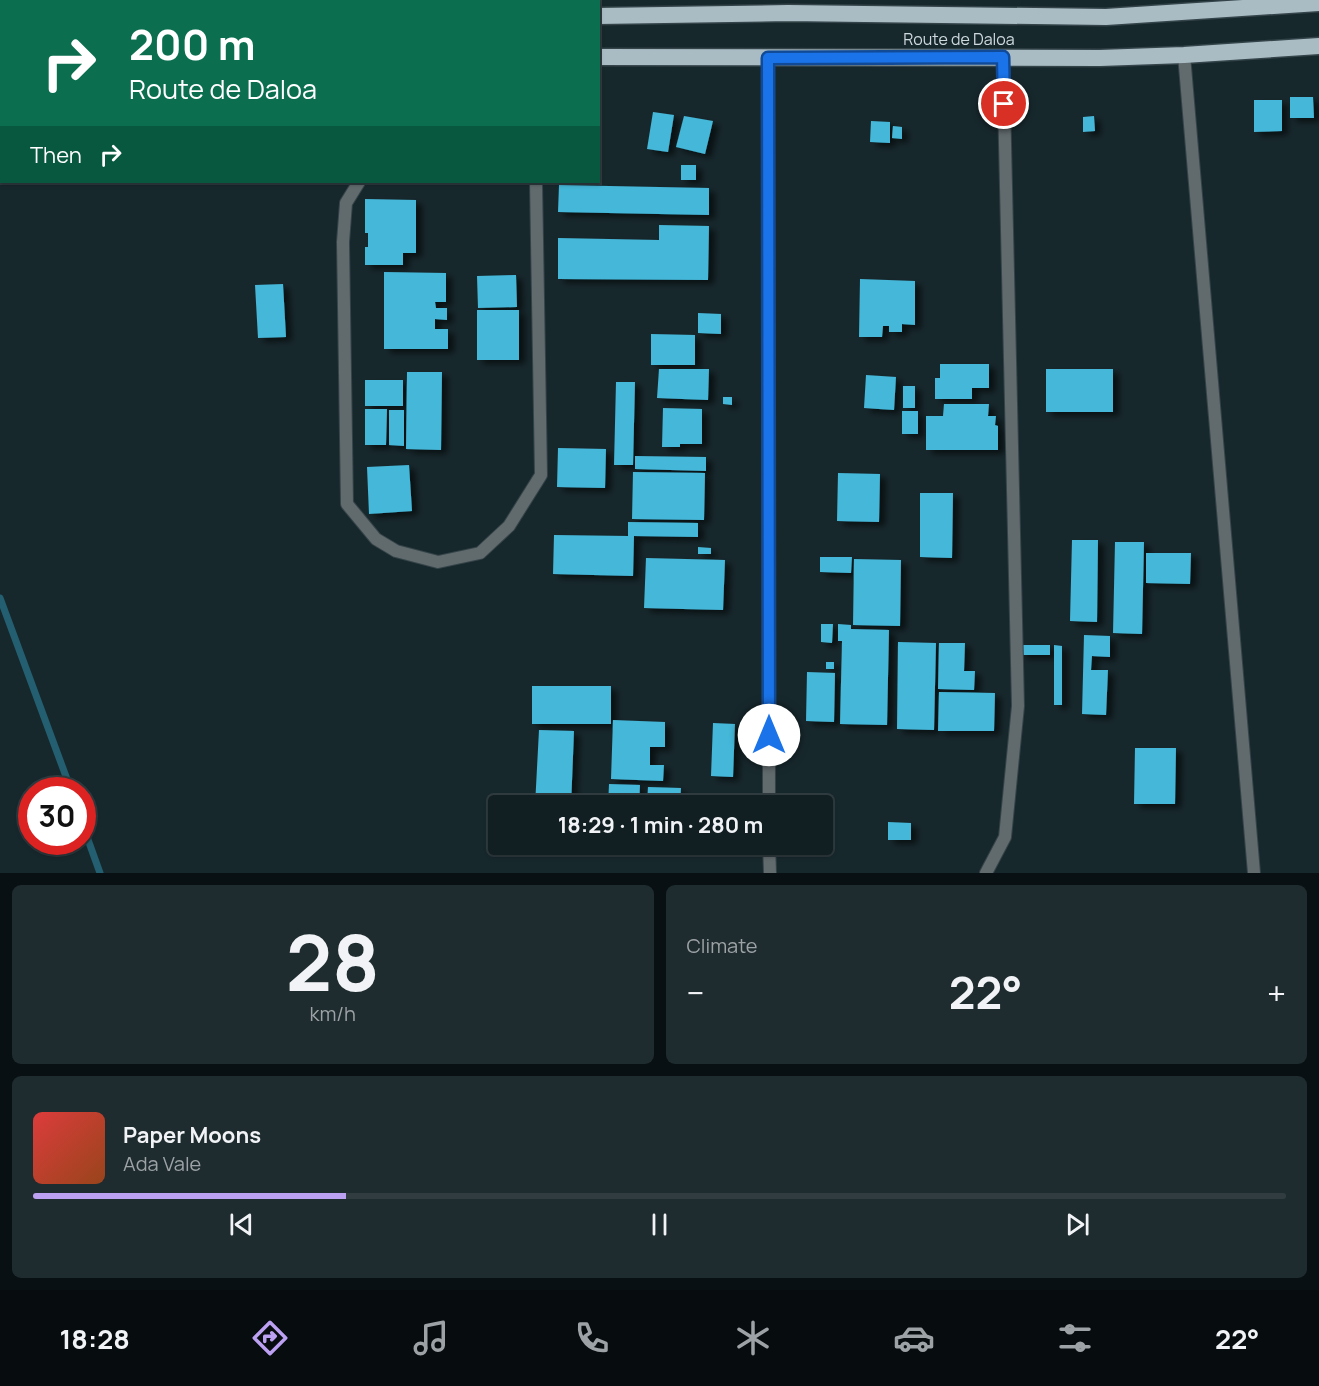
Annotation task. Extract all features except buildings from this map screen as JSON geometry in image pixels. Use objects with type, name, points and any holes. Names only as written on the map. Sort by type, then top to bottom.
[{"type":"highway","name":"Route de Daloa","points":[[600,16],[788,14],[1106,17],[1199,5],[1319,3]]},
{"type":"highway","name":"Route de Daloa","points":[[600,57],[1100,58],[1319,46]]},
{"type":"street","points":[[1185,55],[1254,873]]},
{"type":"street","points":[[986,873],[1005,837],[1018,706],[1003,57]]},
{"type":"street","points":[[768,58],[769,795]]},
{"type":"street","points":[[358,183],[346,203],[343,242],[347,504],[376,539],[396,551],[438,562],[480,553],[509,526],[541,475],[536,183]]},
{"type":"street","points":[[770,855],[770,873]]},
{"type":"waterway","points":[[0,598],[66,777]]},
{"type":"waterway","points":[[94,855],[100,873]]},
{"type":"route","points":[[769,735],[768,58],[1003,57],[1004,104]]}]
